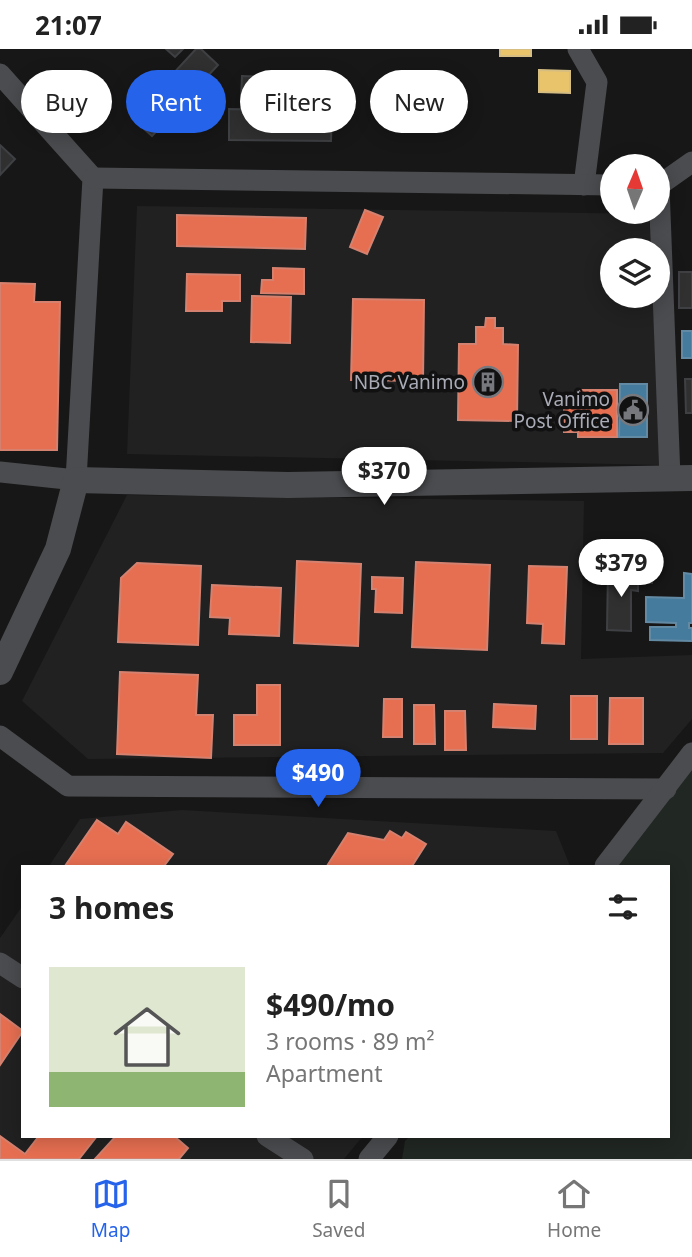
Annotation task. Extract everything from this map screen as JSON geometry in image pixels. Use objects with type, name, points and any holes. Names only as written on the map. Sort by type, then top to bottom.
[{"type":"street","points":[[578,49],[597,82],[584,185]]},
{"type":"street","points":[[0,74],[93,178],[76,480],[58,549],[0,672]]},
{"type":"street","points":[[670,178],[692,162]]},
{"type":"street","points":[[93,178],[600,185]]},
{"type":"street","points":[[0,472],[76,480],[288,485],[681,478],[662,224]]},
{"type":"street","points":[[0,736],[68,786],[666,789]]},
{"type":"street","points":[[605,865],[692,753]]},
{"type":"street","points":[[0,964],[21,977]]},
{"type":"street","points":[[270,1138],[303,1159]]},
{"type":"street","points":[[369,1159],[386,1138]]},
{"type":"shaded area","points":[[137,206],[600,213],[600,224],[650,224],[650,238],[600,238],[600,308],[653,308],[660,465],[127,454]]},
{"type":"shaded area","points":[[127,495],[584,501],[581,659],[692,655],[692,719],[663,753],[88,759],[22,701]]},
{"type":"shaded area","points":[[692,770],[692,1159],[402,1159],[408,1138],[670,1138],[670,865],[619,865]]},
{"type":"shaded area","points":[[182,810],[556,831],[570,865],[50,865],[80,819]]},
{"type":"shaded area","points":[[21,908],[21,1138],[361,1138],[344,1159],[0,1159],[0,938]]},
{"type":"building: Homes","points":[[500,49],[531,49],[531,56],[500,56]]},
{"type":"building: Homes","points":[[539,70],[570,71],[570,93],[539,92]]},
{"type":"building: Shops","points":[[365,210],[383,217],[367,254],[350,247]]},
{"type":"building: Shops","points":[[177,215],[306,218],[305,249],[177,246]]},
{"type":"building: Shops","points":[[273,268],[304,269],[304,294],[261,293],[262,280],[273,280]]},
{"type":"building: Shops","points":[[187,274],[240,275],[240,301],[222,301],[222,311],[186,311]]},
{"type":"building: Shops","points":[[0,283],[35,284],[34,302],[60,302],[57,450],[0,450]]},
{"type":"building: Shops","points":[[252,296],[291,297],[290,343],[251,342]]},
{"type":"building: Shops","points":[[353,299],[424,300],[423,381],[351,380]]},
{"type":"building: Shops","name":"NBC Vanimo","points":[[486,318],[495,318],[495,328],[503,328],[503,344],[518,345],[517,421],[458,420],[459,344],[476,344],[476,327],[485,327]]},
{"type":"building: Shops","points":[[580,390],[617,390],[617,437],[578,437],[578,432],[564,432],[564,394],[580,394]]},
{"type":"building: Shops","points":[[297,561],[361,564],[358,646],[294,643]]},
{"type":"building: Shops","points":[[416,562],[490,565],[487,650],[412,647]]},
{"type":"building: Shops","points":[[137,563],[201,566],[198,645],[118,642],[121,578]]},
{"type":"building: Shops","points":[[529,566],[567,567],[564,644],[542,643],[543,624],[527,623]]},
{"type":"building: Shops","points":[[372,577],[403,578],[402,613],[375,612],[376,589],[372,589]]},
{"type":"building: Shops","points":[[212,585],[281,588],[279,636],[229,634],[230,618],[210,617]]},
{"type":"building: Shops","points":[[120,672],[198,675],[196,715],[213,715],[211,758],[117,754]]},
{"type":"building: Shops","points":[[257,685],[280,685],[280,745],[234,745],[234,715],[257,715]]},
{"type":"building: Shops","points":[[571,696],[597,696],[597,739],[571,739]]},
{"type":"building: Shops","points":[[610,698],[643,698],[643,744],[609,744]]},
{"type":"building: Shops","points":[[384,699],[402,699],[402,737],[383,737]]},
{"type":"building: Shops","points":[[494,704],[536,706],[535,729],[493,727]]},
{"type":"building: Shops","points":[[414,705],[434,705],[435,744],[414,744]]},
{"type":"building: Shops","points":[[445,711],[465,711],[466,750],[445,750]]},
{"type":"building: Shops","points":[[97,820],[118,834],[126,822],[173,854],[165,865],[66,865]]},
{"type":"building: Shops","points":[[390,831],[402,838],[406,832],[426,844],[413,865],[328,865],[348,833],[384,840]]},
{"type":"building: Shops","points":[[0,1014],[21,1030],[21,1034],[0,1065]]},
{"type":"building: Shops","points":[[0,1136],[25,1154],[37,1138],[95,1138],[79,1159],[0,1159]]},
{"type":"building: Shops","points":[[114,1138],[176,1138],[188,1148],[179,1159],[95,1159]]},
{"type":"building: Public","points":[[682,331],[692,331],[692,358],[682,358]]},
{"type":"building: Public","name":"Vanimo Post Office","points":[[620,384],[647,384],[647,437],[619,437]]},
{"type":"building: Public","points":[[684,573],[692,574],[692,623],[689,623],[689,628],[692,628],[692,641],[650,640],[650,627],[676,627],[676,623],[646,622],[646,597],[684,598]]},
{"type":"building: Other","points":[[166,49],[183,49],[175,57]]},
{"type":"building: Other","points":[[196,49],[201,49],[218,65],[213,70],[177,70]]},
{"type":"building: Other","points":[[229,109],[240,109],[240,133],[331,133],[331,141],[229,140]]},
{"type":"building: Other","points":[[0,145],[15,159],[0,175]]},
{"type":"building: Other","points":[[679,272],[692,272],[692,308],[679,308]]},
{"type":"building: Other","points":[[685,379],[692,379],[692,413],[686,413]]},
{"type":"building: Other","points":[[608,570],[638,571],[638,591],[631,590],[631,631],[607,630]]},
{"type":"building: Other","points":[[639,570],[652,570],[652,583],[639,582]]},
{"type":"place","name":"NBC Vanimo","points":[[488,382]]},
{"type":"place","name":"Vanimo Post Office","points":[[633,410]]}]
